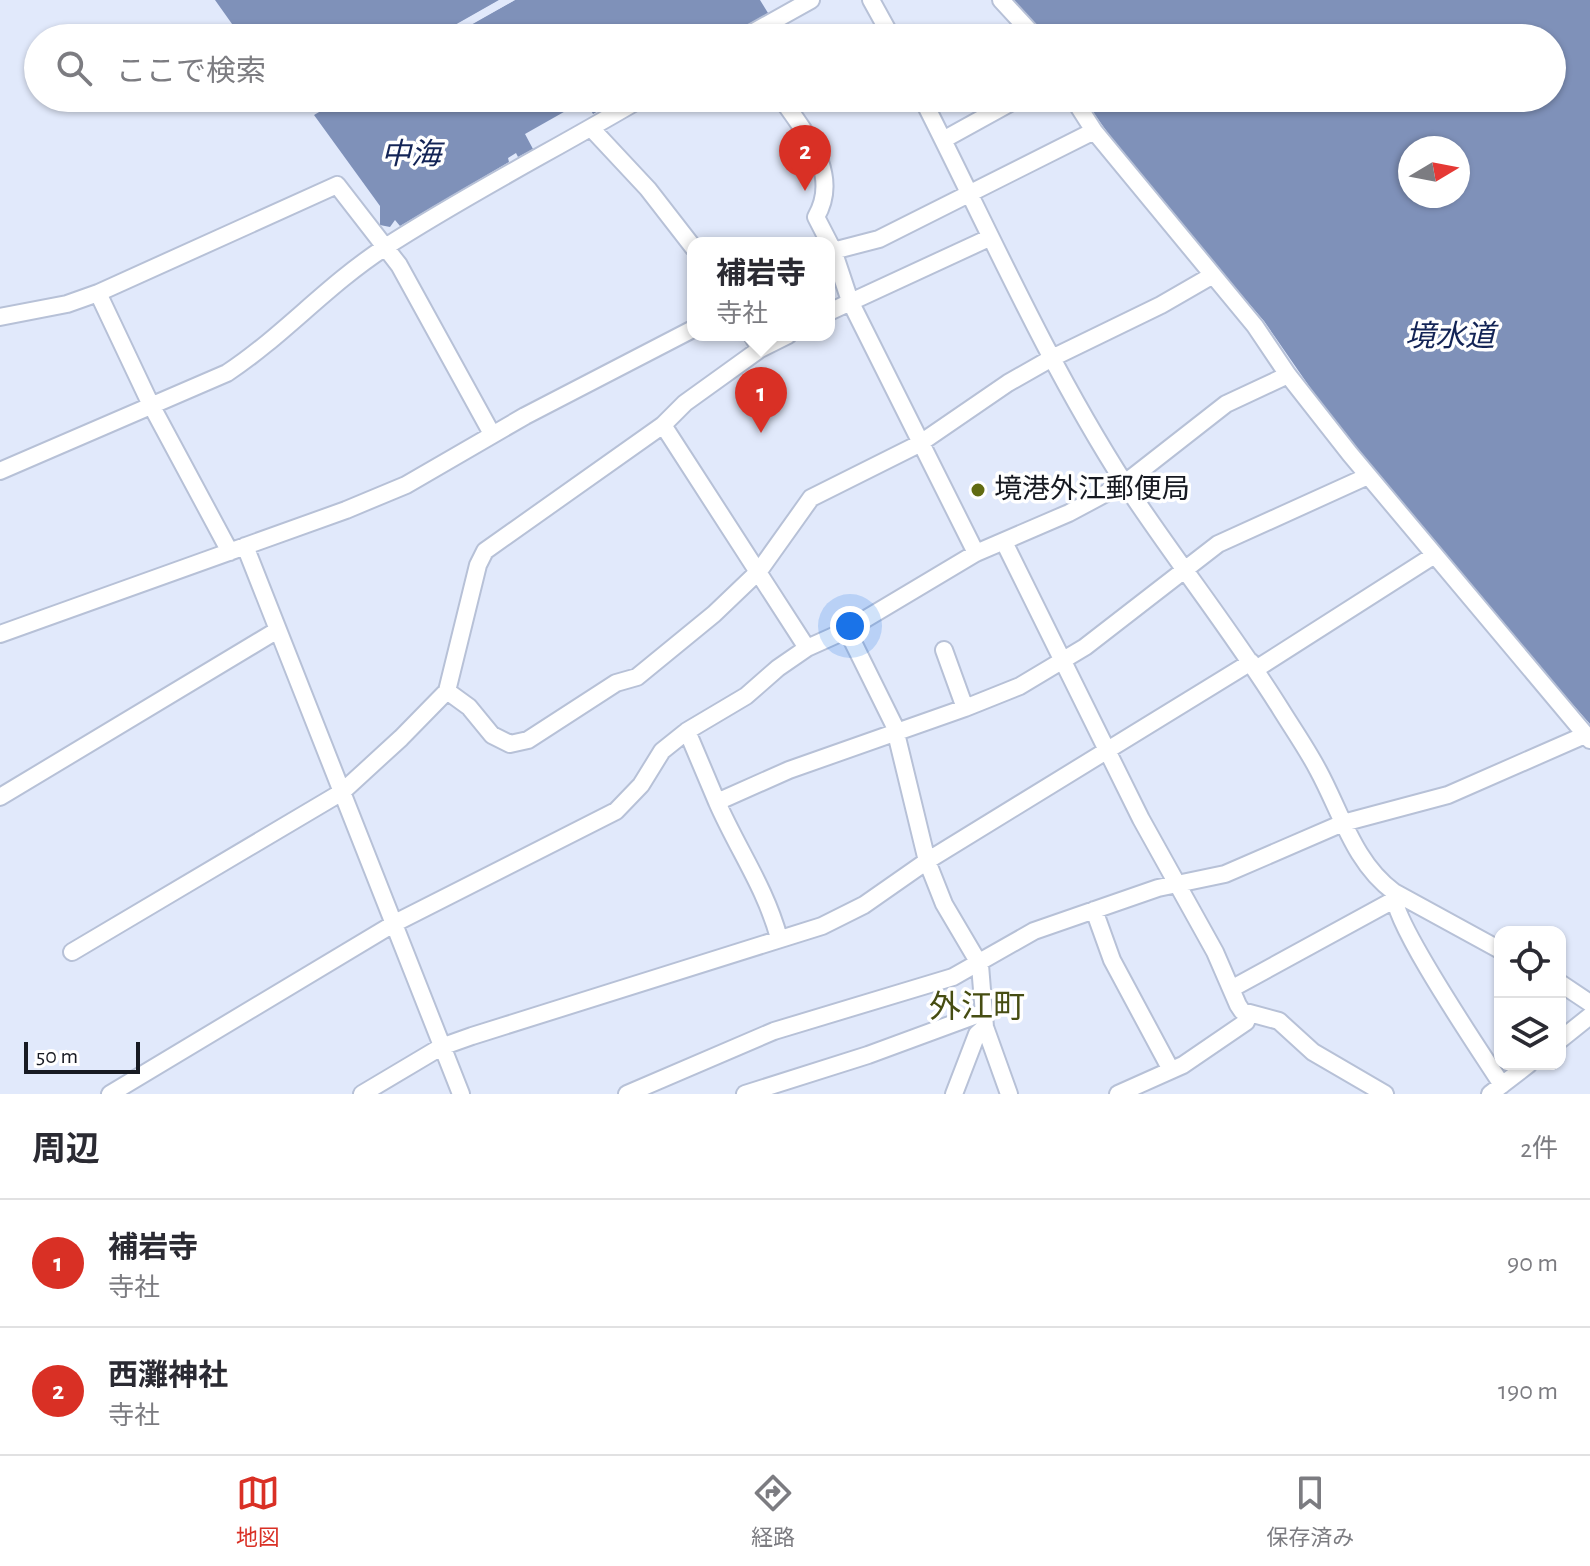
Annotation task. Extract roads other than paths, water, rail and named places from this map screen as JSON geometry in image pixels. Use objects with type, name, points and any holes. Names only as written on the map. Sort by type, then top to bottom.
[{"type":"street","points":[[769,24],[811,0]]},
{"type":"street","points":[[871,0],[884,24]]},
{"type":"street","points":[[1001,0],[1023,24]]},
{"type":"street","points":[[0,471],[150,403],[227,373],[258,353],[330,285],[384,248],[618,112]]},
{"type":"street","points":[[791,112],[811,141],[823,168],[827,198],[816,217],[825,237]]},
{"type":"street","points":[[929,112],[968,196],[1052,358],[1125,483],[1254,666],[1319,771],[1362,858],[1393,897],[1496,1089],[1521,1070]]},
{"type":"street","points":[[943,140],[994,112]]},
{"type":"street","points":[[627,1094],[774,1031],[953,977],[980,965],[1034,931],[1176,884],[1225,874],[1343,823],[1448,795],[1588,738],[1368,476],[1288,375],[1255,326],[1094,131],[1082,112]]},
{"type":"street","points":[[591,128],[648,189],[687,239]]},
{"type":"street","points":[[835,250],[879,239],[1094,131]]},
{"type":"street","points":[[0,317],[67,304],[98,293],[337,185],[399,265],[492,434]]},
{"type":"street","points":[[835,309],[989,238]]},
{"type":"street","points":[[835,262],[850,301],[919,444],[976,553]]},
{"type":"street","points":[[447,691],[469,707],[492,735],[510,744],[528,740],[616,683],[637,677],[714,614],[759,571],[811,498],[919,444],[1008,383],[1052,358],[1161,305],[1213,275]]},
{"type":"street","points":[[98,293],[150,403],[238,549],[276,631],[461,1094]]},
{"type":"street","points":[[0,634],[406,485],[492,434],[687,332]]},
{"type":"street","points":[[72,952],[342,792],[447,691],[485,551],[663,425],[756,342]]},
{"type":"street","points":[[110,1094],[395,923],[616,811],[641,785],[662,751],[687,731],[736,703],[807,648],[847,630],[976,553],[1125,483],[1226,404],[1288,375]]},
{"type":"street","points":[[663,425],[807,648]]},
{"type":"street","points":[[717,802],[789,770],[1020,686],[1085,647],[1218,544],[1368,476]]},
{"type":"street","points":[[1004,542],[1106,750],[1215,952],[1238,1005],[1249,1013],[1279,1021],[1313,1052],[1385,1094]]},
{"type":"street","points":[[362,1094],[441,1047],[822,926],[844,916],[1106,750],[1254,666],[1433,556]]},
{"type":"street","points":[[847,630],[896,733],[927,861],[944,904],[980,965],[983,1020],[1009,1094]]},
{"type":"street","points":[[0,797],[276,631]]},
{"type":"street","points":[[944,650],[965,708]]},
{"type":"street","points":[[687,731],[735,843],[755,871],[779,938]]},
{"type":"street","points":[[1393,897],[1494,947]]},
{"type":"street","points":[[1231,989],[1393,897]]},
{"type":"street","points":[[1094,910],[1112,960],[1171,1070]]},
{"type":"street","points":[[1566,987],[1590,1003]]},
{"type":"street","points":[[1118,1094],[1171,1070],[1246,1022],[1249,1013]]},
{"type":"street","points":[[1566,1035],[1590,1016]]},
{"type":"street","points":[[745,1094],[983,1020]]},
{"type":"street","points":[[954,1094],[983,1020]]},
{"type":"water","points":[[215,0],[499,0],[457,24],[232,24]]},
{"type":"water","points":[[515,0],[760,0],[768,13],[750,24],[473,24]]},
{"type":"water","name":"境水道","points":[[1014,0],[1590,0],[1590,724],[1462,579],[1318,399],[1264,321],[1137,174],[1093,112],[1566,112],[1566,24],[1034,24]]},
{"type":"water","name":"中海","points":[[319,112],[564,112],[525,134],[533,149],[518,157],[516,153],[508,158],[509,162],[400,226],[395,220],[390,227],[380,225],[380,206],[314,115]]},
{"type":"place","name":"西灘神社","points":[[805,191]]},
{"type":"place","name":"補岩寺","points":[[761,433]]},
{"type":"place","name":"境港外江郵便局","points":[[978,490]]},
{"type":"district","name":"外江町","points":[[977,1007]]}]
